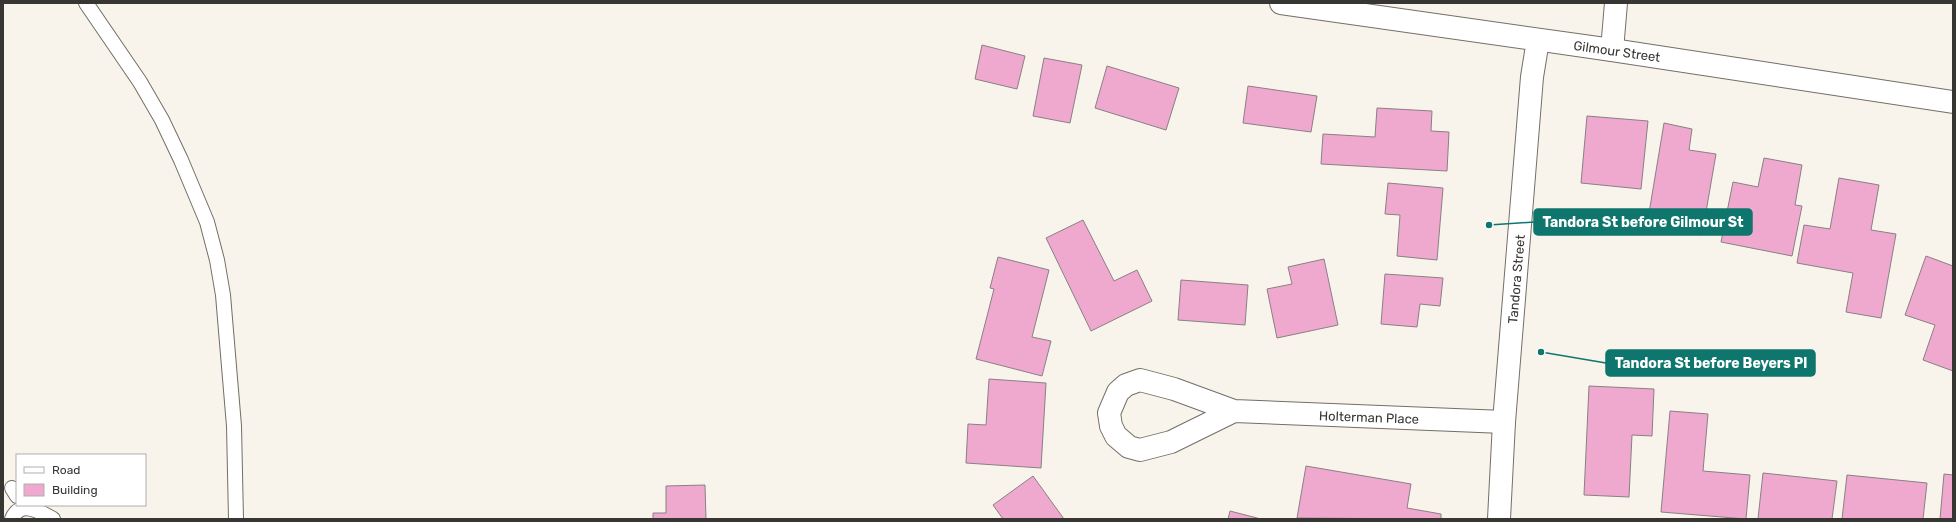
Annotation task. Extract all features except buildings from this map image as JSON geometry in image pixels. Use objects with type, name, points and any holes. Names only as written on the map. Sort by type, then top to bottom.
[{"type":"street","name":"Gilmour Street","points":[[1281,3],[1612,50],[1953,102]]},
{"type":"street","points":[[1612,50],[1616,3]]},
{"type":"street","name":"Tandora Street","points":[[1499,519],[1504,422],[1532,77],[1538,40]]},
{"type":"street","name":"Holterman Place","points":[[1234,411],[1171,442],[1140,450],[1129,447],[1116,436],[1111,426],[1109,413],[1118,392],[1126,385],[1140,380],[1174,389],[1234,411],[1504,422]]},
{"type":"lane","points":[[86,3],[140,82],[162,120],[181,160],[206,222],[217,260],[223,295],[234,426],[236,519]]},
{"type":"lane","points":[[12,519],[23,507],[38,510],[53,519]]},
{"type":"place","name":"Tandora St before Gilmour St","points":[[1489,225]]},
{"type":"place","name":"Tandora St before Beyers Pl","points":[[1541,352]]}]
